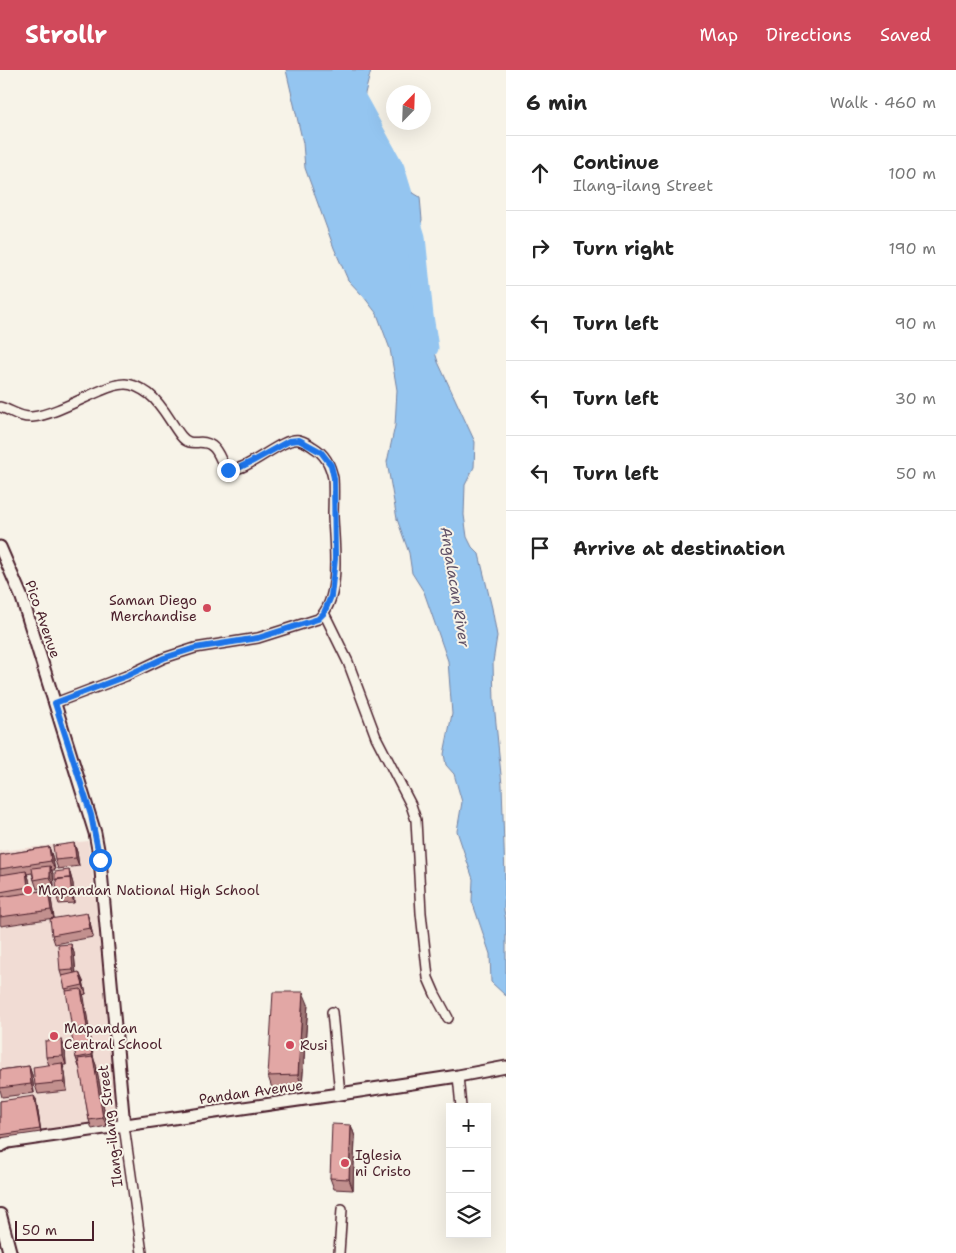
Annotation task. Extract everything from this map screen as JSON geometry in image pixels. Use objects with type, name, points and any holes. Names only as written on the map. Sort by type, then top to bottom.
[{"type":"main road","points":[[0,1215],[10,1253]]},
{"type":"street","points":[[0,407],[21,416],[35,417],[112,386],[134,385],[150,395],[162,406],[181,437],[191,443],[204,442],[213,447],[228,470],[232,471],[251,462],[289,441],[299,440],[321,452],[331,465],[334,478],[335,559],[331,596],[324,613],[318,619],[258,638],[195,648],[172,655],[126,676],[55,703]]},
{"type":"street","name":"Pico Avenue","points":[[0,546],[22,598],[55,703]]},
{"type":"street","points":[[324,613],[348,662],[376,737],[414,813],[428,978],[448,1018]]},
{"type":"street","name":"Ilang-ilang Street","points":[[55,703],[91,815],[100,860],[124,1126],[142,1253]]},
{"type":"street","points":[[332,1012],[340,1094]]},
{"type":"street","name":"Pandan Avenue","points":[[0,1146],[8,1142],[340,1094],[506,1067]]},
{"type":"street","points":[[458,1076],[461,1103]]},
{"type":"street","points":[[339,1253],[342,1208]]},
{"type":"shaded area","name":"Mapandan Central School","points":[[88,841],[97,907],[117,1122],[0,1140],[0,851]]},
{"type":"water","points":[[286,70],[371,70],[362,105],[367,132],[392,180],[420,197],[422,220],[414,246],[422,278],[423,292],[420,305],[438,362],[475,442],[474,467],[465,485],[464,515],[467,537],[472,547],[479,554],[497,636],[493,662],[494,703],[502,785],[506,996],[491,982],[490,954],[472,901],[473,879],[457,831],[462,802],[454,774],[446,765],[444,754],[452,714],[448,661],[424,592],[412,573],[409,553],[397,519],[387,462],[395,426],[397,390],[390,349],[377,314],[348,280],[334,248],[305,168],[303,143]]},
{"type":"building","points":[[74,843],[76,858],[55,860],[53,846]]},
{"type":"building","points":[[49,847],[51,861],[0,869],[0,855]]},
{"type":"building","points":[[50,866],[50,877],[34,880],[32,868]]},
{"type":"building","points":[[69,870],[70,878],[55,880],[55,872]]},
{"type":"building","points":[[26,871],[28,887],[0,892],[0,875]]},
{"type":"building","points":[[70,878],[72,897],[57,898],[56,879]]},
{"type":"building","points":[[48,890],[51,910],[0,917],[0,897]]},
{"type":"building","points":[[87,913],[90,928],[52,935],[50,919]]},
{"type":"building","points":[[71,944],[73,970],[60,971],[58,945]]},
{"type":"building","points":[[79,972],[83,985],[65,989],[62,976]]},
{"type":"building","points":[[81,989],[87,1027],[72,1029],[66,991]]},
{"type":"building","name":"Rusi","points":[[273,992],[303,992],[298,1075],[268,1076]]},
{"type":"building","points":[[87,1029],[92,1055],[76,1058],[71,1032]]},
{"type":"building","points":[[62,1040],[63,1056],[46,1057],[45,1041]]},
{"type":"building","points":[[93,1057],[103,1118],[89,1120],[78,1059]]},
{"type":"building","points":[[62,1063],[64,1082],[35,1085],[33,1067]]},
{"type":"building","points":[[29,1066],[31,1084],[0,1088],[0,1070]]},
{"type":"building","points":[[34,1096],[40,1129],[0,1135],[0,1101]]},
{"type":"building","points":[[332,1124],[351,1125],[349,1179],[330,1178]]},
{"type":"waterway","name":"Angalacan River","points":[[341,70],[395,168],[416,237],[429,348]]},
{"type":"place","name":"Saman Diego Merchandise","points":[[207,608]]},
{"type":"place","name":"Mapandan National High School","points":[[28,890]]},
{"type":"place","name":"Mapandan Central School","points":[[54,1036]]},
{"type":"place","name":"Rusi","points":[[290,1045]]},
{"type":"place","name":"Iglesia ni Cristo","points":[[345,1163]]},
{"type":"route","points":[[100,860],[91,815],[55,703],[126,676],[164,658],[195,648],[258,638],[318,619],[328,606],[335,559],[334,478],[331,465],[321,452],[310,444],[299,440],[289,441],[251,462],[232,471],[228,470]]}]
